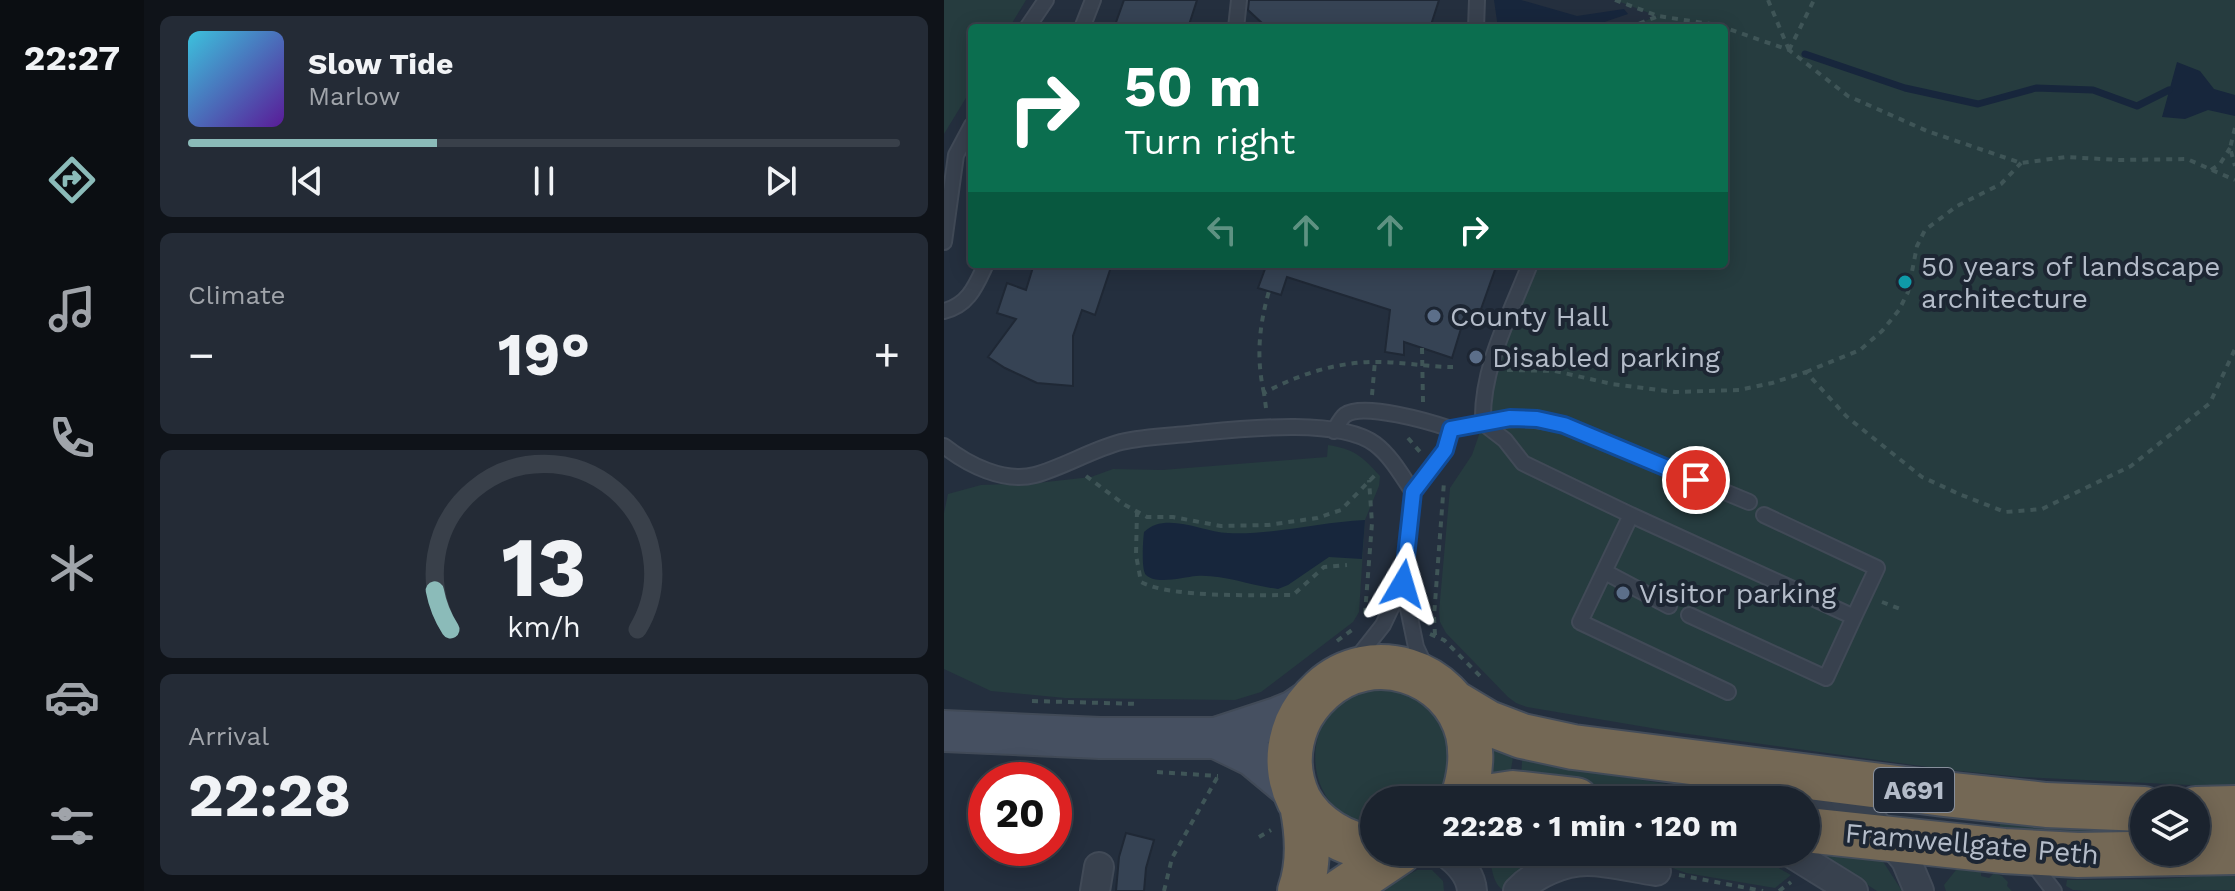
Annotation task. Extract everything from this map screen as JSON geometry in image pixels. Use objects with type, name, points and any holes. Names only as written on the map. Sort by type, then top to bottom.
[{"type":"highway","points":[[1300,891],[1307,862],[1307,836],[1289,773],[1289,754],[1303,711],[1325,675],[1377,666],[1409,672],[1446,695],[1463,719],[1468,735],[1471,758],[1467,786]]},
{"type":"highway","name":"A691","points":[[1446,695],[1488,723],[1522,736],[1573,747],[1685,761]]},
{"type":"highway","name":"Framwellgate Peth","points":[[1685,761],[2046,805],[2130,808]]},
{"type":"highway","points":[[1298,798],[1321,825],[1336,836],[1360,844]]},
{"type":"highway","points":[[2210,809],[2235,808]]},
{"type":"highway","name":"Framwellgate Peth","points":[[1820,856],[1889,839],[2105,856],[2235,852]]},
{"type":"highway","points":[[1341,891],[1378,866]]},
{"type":"main road","points":[[944,731],[1090,738],[1216,738],[1294,711],[1325,675]]},
{"type":"main road","points":[[1216,738],[1253,756],[1298,798]]},
{"type":"street","points":[[1685,761],[1703,772],[1742,786]]},
{"type":"street","points":[[1820,803],[1863,811],[1911,868],[1919,891]]},
{"type":"street","points":[[1461,866],[1469,876],[1473,891]]},
{"type":"street","points":[[1473,891],[1479,866]]},
{"type":"street","points":[[1518,891],[1558,866]]},
{"type":"street","points":[[1633,866],[1656,871]]},
{"type":"street","points":[[1815,866],[1853,891]]},
{"type":"lane","points":[[1030,24],[1046,0]]},
{"type":"lane","points":[[1084,24],[1093,0]]},
{"type":"lane","points":[[1236,24],[1239,0]]},
{"type":"lane","points":[[1476,24],[1477,0]]},
{"type":"lane","points":[[944,242],[956,155],[968,132]]},
{"type":"lane","points":[[944,311],[954,309],[969,298],[984,268]]},
{"type":"lane","points":[[1528,268],[1489,370],[1482,401],[1483,423],[1505,440],[1523,463],[1854,617]]},
{"type":"lane","points":[[1334,431],[1345,415],[1358,410],[1419,418],[1451,429],[1510,418],[1537,419],[1564,425],[1749,502]]},
{"type":"lane","points":[[944,446],[962,460],[1016,477],[1034,475],[1132,440],[1267,426],[1334,431],[1354,434],[1374,443],[1413,492]]},
{"type":"lane","points":[[1446,695],[1416,647],[1403,584],[1413,492],[1445,450],[1451,429]]},
{"type":"lane","points":[[1631,515],[1580,622],[1728,692]]},
{"type":"lane","points":[[1689,615],[1826,678],[1877,568],[1764,515]]},
{"type":"lane","points":[[1605,572],[1669,606]]},
{"type":"lane","points":[[1325,675],[1372,642],[1403,584]]},
{"type":"lane","points":[[2025,852],[2054,891]]},
{"type":"path","points":[[1615,0],[1658,16],[1710,24]]},
{"type":"path","points":[[1768,0],[1789,50]]},
{"type":"path","points":[[1789,50],[1814,0]]},
{"type":"path","points":[[1638,24],[1658,16]]},
{"type":"path","points":[[1728,29],[1789,50],[1848,96],[1927,131],[2021,163],[2066,157],[2187,159],[2235,180]]},
{"type":"path","points":[[2211,170],[2220,164],[2230,148],[2235,128]]},
{"type":"path","points":[[2230,148],[2235,166]]},
{"type":"path","points":[[1489,370],[1555,371],[1612,384],[1675,392],[1739,390],[1806,372],[1860,350],[1882,331],[1899,310],[1908,292],[1917,246],[1925,230],[1957,206],[2001,184],[2021,163]]},
{"type":"path","points":[[1267,426],[1259,366],[1259,337],[1269,291]]},
{"type":"path","points":[[1422,348],[1424,399]]},
{"type":"path","points":[[1806,372],[1847,417],[1922,477],[2005,512],[2042,509],[2131,466],[2210,403],[2235,349]]},
{"type":"path","points":[[1264,393],[1309,373],[1344,364],[1375,361],[1453,367]]},
{"type":"path","points":[[1374,380],[1375,361]]},
{"type":"path","points":[[1419,418],[1408,438],[1446,484],[1435,635]]},
{"type":"path","points":[[1057,467],[1087,477],[1147,517],[1173,517],[1221,526],[1268,525],[1317,518],[1341,510],[1390,460]]},
{"type":"path","points":[[1325,675],[1366,612],[1372,523],[1369,480]]},
{"type":"path","points":[[1137,511],[1136,555],[1141,582],[1149,586],[1188,592],[1293,595],[1324,567],[1347,565]]},
{"type":"path","points":[[1021,700],[1153,704]]},
{"type":"path","points":[[1164,891],[1172,858],[1218,776],[1231,777]]},
{"type":"path","points":[[1656,871],[1763,891]]},
{"type":"green space","points":[[944,0],[1026,0],[1011,24],[968,24],[968,95],[944,134]]},
{"type":"green space","points":[[1615,0],[2235,0],[2235,784],[2211,786],[2021,777],[1950,770],[1681,733],[1527,707],[1508,697],[1446,633],[1439,612],[1450,488],[1472,455],[1483,423],[1482,401],[1529,268],[1728,268],[1728,24],[1638,24],[1657,16]]},
{"type":"green space","points":[[1328,445],[1357,454],[1380,476],[1365,520],[1359,612],[1353,622],[1261,692],[1235,700],[1065,698],[991,691],[944,669],[944,513],[948,494],[981,485],[1091,477],[1113,469],[1162,470],[1327,457]]},
{"type":"green space","points":[[1375,689],[1395,689],[1423,700],[1451,736],[1448,784],[1360,786],[1360,822],[1344,815],[1327,798],[1315,762],[1316,744],[1322,726],[1332,711],[1346,699]]},
{"type":"green space","points":[[1489,736],[1515,746],[1510,775],[1489,781]]},
{"type":"green space","points":[[1523,748],[1623,777],[1680,786],[1597,786],[1521,776]]},
{"type":"green space","points":[[2002,812],[2130,820],[2130,841],[1998,836]]},
{"type":"green space","points":[[1820,848],[1874,852],[1902,891],[1877,891],[1820,855]]},
{"type":"green space","points":[[1550,866],[1504,891],[1495,879],[1492,868]]},
{"type":"green space","points":[[1667,866],[1775,866],[1791,875],[1775,888],[1686,873]]},
{"type":"green space","points":[[1981,866],[1981,876],[1989,878],[1994,873],[2002,876],[2012,891],[1946,891],[1944,885],[1956,870]]},
{"type":"green space","points":[[1417,870],[1432,870],[1443,881],[1444,891],[1380,891]]},
{"type":"green space","points":[[2235,874],[2235,890],[2093,891],[2073,890],[2066,886],[2067,880]]},
{"type":"water","points":[[1494,0],[1521,0],[1577,16],[1624,9],[1628,14],[1599,24],[1497,24]]},
{"type":"water","points":[[2177,62],[2200,71],[2214,89],[2235,95],[2235,116],[2208,110],[2185,119],[2162,117]]},
{"type":"water","points":[[1365,520],[1362,559],[1329,557],[1278,589],[1206,576],[1156,580],[1144,572],[1144,532],[1162,523],[1245,533]]},
{"type":"building","points":[[1124,0],[1197,0],[1189,24],[1115,24]]},
{"type":"building","points":[[1249,0],[1439,0],[1431,24],[1263,24],[1248,10]]},
{"type":"building","points":[[1033,268],[1111,268],[1095,315],[1082,310],[1073,336],[1073,386],[1037,383],[988,357],[1016,319],[997,313],[1007,283],[1026,290]]},
{"type":"building","name":"County Hall","points":[[1261,268],[1496,268],[1475,326],[1463,322],[1452,358],[1404,342],[1404,355],[1385,352],[1390,310],[1287,277],[1281,295],[1258,288],[1265,269]]},
{"type":"building","points":[[1126,833],[1154,840],[1146,868],[1144,891],[1116,891],[1119,857]]},
{"type":"waterway","points":[[1805,54],[1905,88],[1978,104],[2036,88],[2093,90],[2137,106],[2169,90]]},
{"type":"place","name":"50 years of landscape architecture","points":[[1905,282]]},
{"type":"place","name":"County Hall","points":[[1434,316]]},
{"type":"place","name":"Disabled parking","points":[[1476,357]]},
{"type":"place","name":"Visitor parking","points":[[1623,593]]},
{"type":"route","points":[[1403,584],[1413,492],[1445,450],[1451,429],[1510,418],[1537,419],[1564,425],[1696,480]]}]
